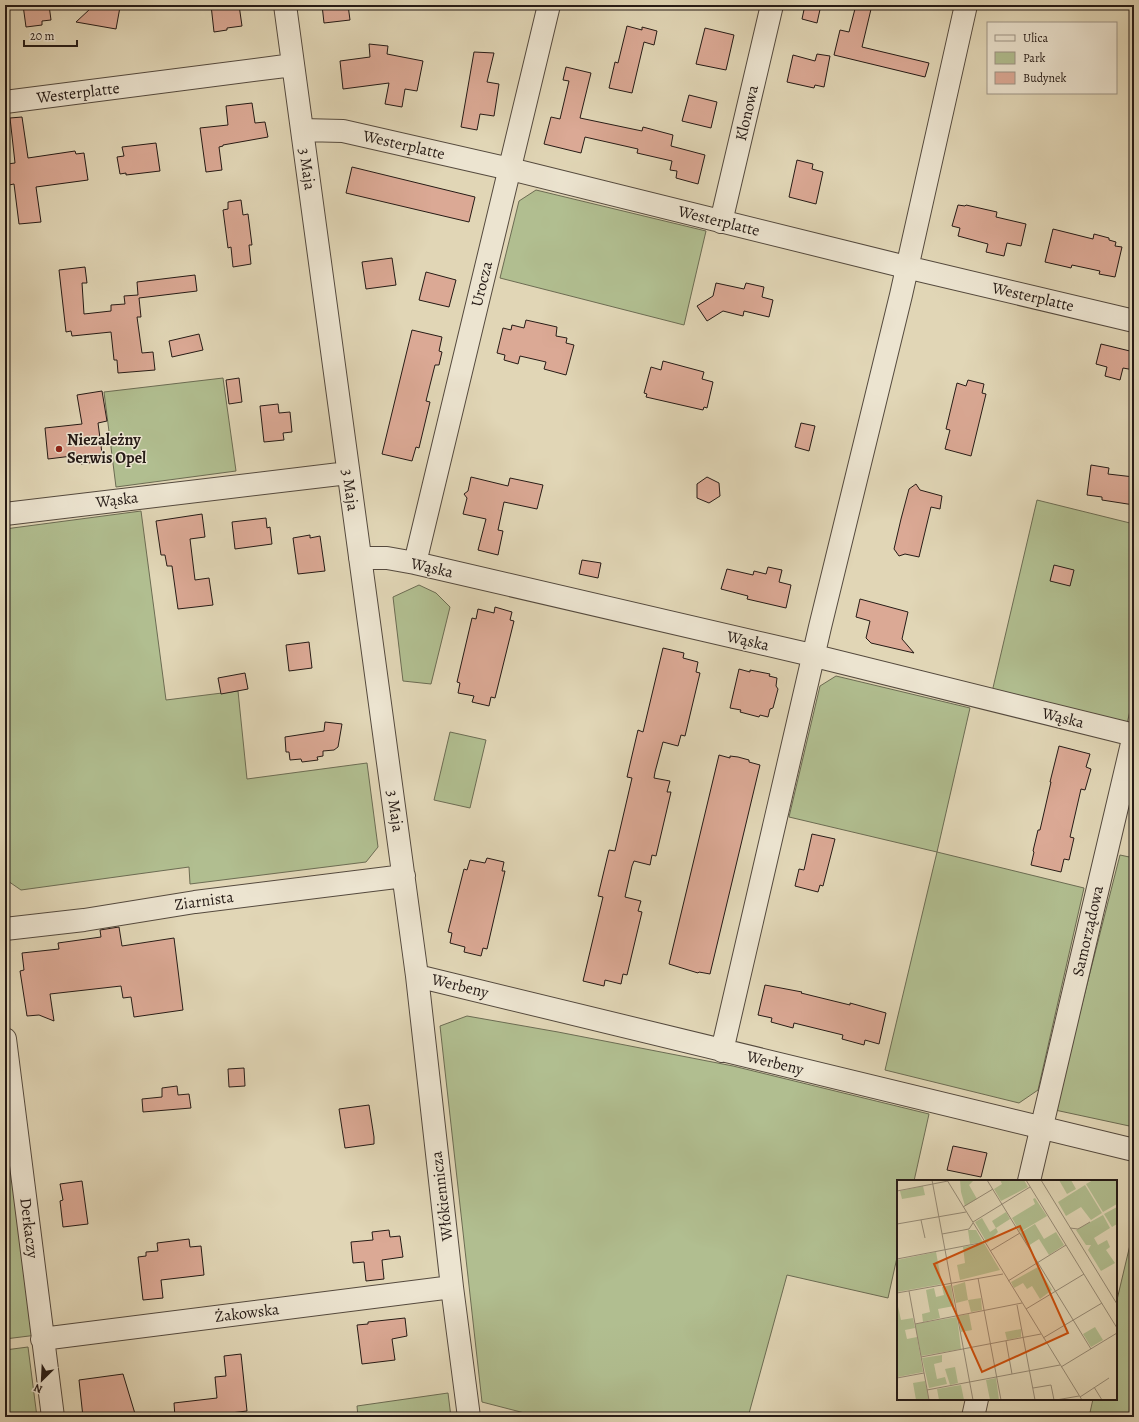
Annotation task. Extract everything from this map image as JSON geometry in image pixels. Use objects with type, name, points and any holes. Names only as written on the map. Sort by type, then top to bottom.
[{"type":"street","name":"3 Maja","points":[[285,5],[417,976]]},
{"type":"street","name":"Urocza","points":[[415,563],[549,5]]},
{"type":"street","name":"Klonowa","points":[[722,222],[772,5]]},
{"type":"street","points":[[722,1051],[813,656],[899,303],[966,5]]},
{"type":"street","name":"Westerplatte","points":[[5,102],[293,65]]},
{"type":"street","name":"Westerplatte","points":[[302,130],[343,131],[510,169],[906,267],[1134,321]]},
{"type":"street","name":"Wąska","points":[[5,514],[325,474],[348,473]]},
{"type":"street","name":"Wąska","points":[[360,558],[387,558],[415,563],[813,656],[1134,735]]},
{"type":"street","name":"Samorządowa","points":[[1029,1180],[1134,735]]},
{"type":"street","name":"Ziarnista","points":[[5,929],[84,920],[203,901],[404,876]]},
{"type":"street","name":"Werbeny","points":[[417,976],[1134,1150]]},
{"type":"street","name":"Włókiennicza","points":[[417,976],[452,1287],[474,1416]]},
{"type":"street","name":"Derkaczy","points":[[5,1039],[53,1417]]},
{"type":"street","name":"Żakowska","points":[[42,1339],[452,1287]]},
{"type":"street","points":[[973,1417],[977,1400]]},
{"type":"green space","points":[[536,190],[706,231],[684,325],[500,278],[519,201]]},
{"type":"green space","points":[[223,378],[236,471],[116,487],[104,392]]},
{"type":"green space","points":[[1037,500],[1134,524],[1134,693],[1127,724],[992,692]]},
{"type":"green space","points":[[141,511],[166,700],[238,691],[247,779],[367,763],[378,847],[366,862],[190,884],[189,867],[21,890],[5,879],[5,529]]},
{"type":"green space","points":[[419,585],[436,593],[450,607],[431,684],[403,681],[393,597]]},
{"type":"green space","points":[[836,676],[970,708],[937,852],[789,817],[820,686]]},
{"type":"green space","points":[[450,732],[486,740],[470,808],[434,800]]},
{"type":"green space","points":[[937,852],[1084,888],[1038,1090],[1019,1103],[885,1070]]},
{"type":"green space","points":[[1120,855],[1134,858],[1134,1127],[1055,1110]]},
{"type":"green space","points":[[467,1016],[558,1032],[733,1066],[929,1114],[914,1180],[897,1180],[897,1258],[888,1298],[787,1275],[748,1417],[540,1417],[482,1402],[440,1026]]},
{"type":"green space","points":[[14,1164],[37,1335],[5,1339],[5,1165]]},
{"type":"green space","points":[[1134,1228],[1134,1417],[1089,1417],[1093,1400],[1117,1400],[1117,1300]]},
{"type":"green space","points":[[28,1347],[37,1417],[5,1417],[5,1350]]},
{"type":"green space","points":[[448,1393],[451,1417],[358,1417],[357,1406]]},
{"type":"building","points":[[23,5],[49,5],[51,20],[42,21],[42,25],[26,27]]},
{"type":"building","points":[[91,5],[111,5],[120,7],[116,29],[76,22],[90,9]]},
{"type":"building","points":[[211,5],[239,5],[242,26],[214,32]]},
{"type":"building","points":[[322,5],[348,5],[350,20],[324,23]]},
{"type":"building","points":[[805,5],[821,5],[817,23],[802,19]]},
{"type":"building","points":[[856,5],[872,5],[862,47],[929,63],[925,77],[834,55],[840,30],[849,32]]},
{"type":"building","points":[[627,26],[642,30],[642,27],[657,31],[654,45],[644,42],[632,93],[609,88],[615,62],[618,63]]},
{"type":"building","points":[[705,28],[734,35],[726,70],[696,64]]},
{"type":"building","points":[[369,44],[388,46],[387,54],[423,61],[417,91],[405,89],[402,107],[385,104],[389,83],[343,89],[340,61],[370,57]]},
{"type":"building","points":[[474,52],[494,53],[487,82],[499,84],[494,116],[480,114],[477,130],[461,127]]},
{"type":"building","points":[[817,54],[830,56],[824,87],[815,85],[814,88],[787,82],[793,55],[815,61]]},
{"type":"building","points":[[566,67],[591,73],[580,118],[642,131],[643,127],[673,135],[671,146],[705,155],[698,184],[676,178],[677,171],[670,170],[672,161],[637,153],[638,149],[585,137],[581,153],[544,144],[551,117],[560,119],[569,81],[563,80]]},
{"type":"building","points":[[689,95],[717,102],[711,128],[682,121]]},
{"type":"building","points":[[252,103],[255,123],[265,122],[268,137],[219,147],[222,170],[206,172],[200,128],[228,125],[226,106]]},
{"type":"building","points":[[22,117],[28,158],[75,151],[76,154],[84,153],[88,180],[36,187],[41,222],[19,224],[14,184],[9,185],[7,164],[15,163],[10,118]]},
{"type":"building","points":[[156,143],[160,171],[126,175],[126,173],[120,174],[117,157],[124,156],[122,147]]},
{"type":"building","points":[[797,160],[813,164],[812,169],[823,172],[816,204],[789,197]]},
{"type":"building","points":[[352,167],[475,197],[469,222],[346,193]]},
{"type":"building","points":[[241,200],[243,215],[248,214],[252,245],[249,245],[251,264],[233,267],[231,247],[228,248],[223,210],[228,209],[228,202]]},
{"type":"building","points":[[958,205],[966,205],[997,212],[996,217],[1026,224],[1021,246],[1007,243],[1004,256],[986,252],[988,244],[958,236],[960,228],[952,226]]},
{"type":"building","points":[[1053,229],[1093,239],[1094,234],[1109,238],[1109,240],[1116,242],[1115,246],[1122,247],[1115,277],[1099,274],[1100,271],[1072,265],[1071,268],[1045,262]]},
{"type":"building","points":[[392,258],[396,285],[366,289],[362,262]]},
{"type":"building","points":[[85,267],[87,283],[82,283],[84,314],[111,311],[111,305],[125,304],[124,296],[138,295],[137,282],[195,275],[197,291],[139,298],[141,317],[137,317],[142,353],[153,352],[155,370],[118,373],[117,360],[114,360],[111,332],[72,336],[71,331],[66,332],[59,270]]},
{"type":"building","points":[[426,272],[456,280],[449,307],[419,300]]},
{"type":"building","points":[[716,283],[744,289],[746,283],[764,287],[762,297],[773,300],[769,317],[744,311],[743,316],[723,311],[707,321],[697,306],[713,296]]},
{"type":"building","points":[[526,320],[557,327],[556,336],[567,338],[566,343],[574,345],[566,375],[544,369],[546,362],[520,356],[518,364],[504,360],[505,355],[497,353],[503,328],[511,330],[512,325],[524,328]]},
{"type":"building","points":[[412,330],[442,337],[439,351],[442,352],[439,365],[435,365],[426,401],[430,402],[419,448],[416,447],[412,461],[382,454]]},
{"type":"building","points":[[199,334],[203,350],[172,357],[169,341]]},
{"type":"building","points":[[1101,344],[1134,352],[1134,370],[1123,368],[1120,380],[1105,376],[1107,367],[1096,364]]},
{"type":"building","points":[[663,361],[704,372],[702,379],[713,382],[707,408],[704,407],[703,410],[646,397],[647,394],[644,393],[651,367],[661,370]]},
{"type":"building","points":[[239,378],[242,402],[229,404],[226,380]]},
{"type":"building","points":[[968,380],[984,384],[982,393],[986,394],[971,456],[945,449],[950,430],[946,429],[957,383],[966,386]]},
{"type":"building","points":[[102,391],[107,421],[98,423],[103,461],[81,464],[80,455],[48,459],[45,428],[82,424],[77,395]]},
{"type":"building","points":[[278,404],[279,413],[290,412],[292,432],[283,433],[284,440],[264,442],[260,406]]},
{"type":"building","points":[[801,423],[815,426],[809,451],[795,447]]},
{"type":"building","points":[[1091,465],[1109,468],[1108,474],[1134,477],[1134,505],[1102,500],[1102,497],[1087,495]]},
{"type":"building","points":[[471,477],[508,486],[510,478],[543,485],[537,509],[504,502],[498,530],[503,531],[498,555],[478,550],[486,519],[463,514],[467,498],[464,494],[468,491]]},
{"type":"building","points":[[707,477],[719,483],[720,496],[709,503],[697,498],[697,484]]},
{"type":"building","points":[[916,484],[920,490],[942,496],[940,509],[931,507],[919,557],[905,554],[899,556],[894,549],[901,519],[909,489]]},
{"type":"building","points":[[202,514],[205,537],[190,539],[195,580],[209,578],[213,605],[178,609],[172,566],[167,566],[165,555],[161,555],[156,521]]},
{"type":"building","points":[[266,518],[267,528],[270,527],[272,544],[235,549],[232,522]]},
{"type":"building","points":[[310,535],[310,538],[320,536],[325,571],[298,574],[293,538]]},
{"type":"building","points":[[582,560],[601,563],[598,578],[579,574]]},
{"type":"building","points":[[1054,565],[1074,570],[1070,586],[1050,581]]},
{"type":"building","points":[[768,567],[782,570],[779,582],[791,585],[786,608],[747,599],[748,596],[721,589],[727,569],[753,575],[754,571],[766,574]]},
{"type":"building","points":[[860,599],[908,612],[902,639],[914,653],[871,643],[866,638],[870,621],[856,617]]},
{"type":"building","points":[[495,607],[512,612],[510,620],[514,621],[495,698],[491,697],[489,706],[472,702],[474,696],[458,693],[460,683],[457,682],[472,618],[476,619],[478,609],[494,613]]},
{"type":"building","points":[[309,642],[312,668],[289,671],[286,645]]},
{"type":"building","points":[[663,648],[684,653],[683,658],[698,662],[696,672],[700,673],[685,736],[681,735],[678,746],[663,742],[655,772],[654,778],[670,781],[667,792],[671,792],[656,856],[652,855],[650,865],[634,861],[632,866],[625,897],[641,901],[638,911],[642,912],[627,975],[623,974],[621,984],[605,980],[604,986],[583,981],[603,897],[598,896],[609,850],[615,851],[632,778],[627,777],[638,730],[643,732]]},
{"type":"building","points":[[739,669],[750,672],[750,670],[770,674],[769,676],[777,678],[776,686],[778,689],[773,708],[770,709],[768,717],[760,715],[759,717],[740,712],[741,710],[730,708]]},
{"type":"building","points":[[245,673],[248,689],[221,694],[218,678]]},
{"type":"building","points":[[325,722],[342,724],[338,747],[334,750],[323,751],[323,756],[317,757],[318,760],[302,762],[301,759],[290,760],[289,752],[286,752],[285,737],[324,731]]},
{"type":"building","points":[[1059,746],[1090,754],[1086,767],[1091,769],[1085,790],[1081,789],[1070,837],[1074,838],[1069,860],[1064,859],[1061,872],[1031,865],[1033,851],[1038,830],[1040,830]]},
{"type":"building","points":[[719,755],[730,758],[730,756],[738,757],[760,765],[710,974],[698,973],[669,964]]},
{"type":"building","points":[[812,834],[835,839],[823,886],[820,885],[818,892],[795,886],[799,869],[804,870]]},
{"type":"building","points":[[487,858],[504,862],[502,871],[505,871],[487,949],[483,948],[481,956],[464,952],[465,947],[450,943],[452,933],[448,932],[464,869],[467,870],[470,860],[485,863]]},
{"type":"building","points":[[119,927],[122,946],[174,938],[183,1010],[134,1017],[131,997],[123,998],[121,986],[50,994],[54,1021],[39,1015],[27,1016],[20,971],[24,970],[22,953],[59,949],[58,943],[101,937],[100,930]]},
{"type":"building","points":[[765,985],[802,992],[801,993],[850,1005],[850,1003],[886,1013],[879,1044],[865,1040],[864,1045],[842,1039],[843,1035],[794,1023],[793,1028],[771,1022],[772,1018],[758,1015]]},
{"type":"building","points":[[244,1068],[245,1086],[229,1087],[228,1069]]},
{"type":"building","points":[[177,1086],[178,1095],[189,1094],[191,1108],[143,1112],[142,1099],[162,1097],[162,1088]]},
{"type":"building","points":[[369,1105],[374,1144],[345,1148],[339,1109]]},
{"type":"building","points":[[953,1146],[987,1153],[981,1177],[947,1170]]},
{"type":"building","points":[[82,1181],[88,1224],[63,1227],[60,1201],[63,1200],[60,1184]]},
{"type":"building","points":[[389,1230],[390,1237],[400,1236],[403,1257],[382,1260],[384,1279],[366,1281],[364,1262],[353,1263],[351,1242],[373,1240],[372,1232]]},
{"type":"building","points":[[189,1239],[190,1247],[201,1246],[204,1275],[161,1280],[163,1298],[143,1300],[138,1257],[146,1256],[146,1252],[158,1251],[157,1243]]},
{"type":"building","points":[[405,1318],[407,1336],[392,1339],[395,1360],[362,1364],[357,1325],[368,1324],[368,1322]]},
{"type":"building","points":[[241,1354],[247,1411],[198,1417],[175,1417],[174,1403],[217,1398],[215,1377],[226,1376],[224,1356]]},
{"type":"building","points":[[123,1374],[136,1417],[83,1417],[79,1380]]},
{"type":"place","name":"Niezależny Serwis Opel","points":[[59,449]]}]
